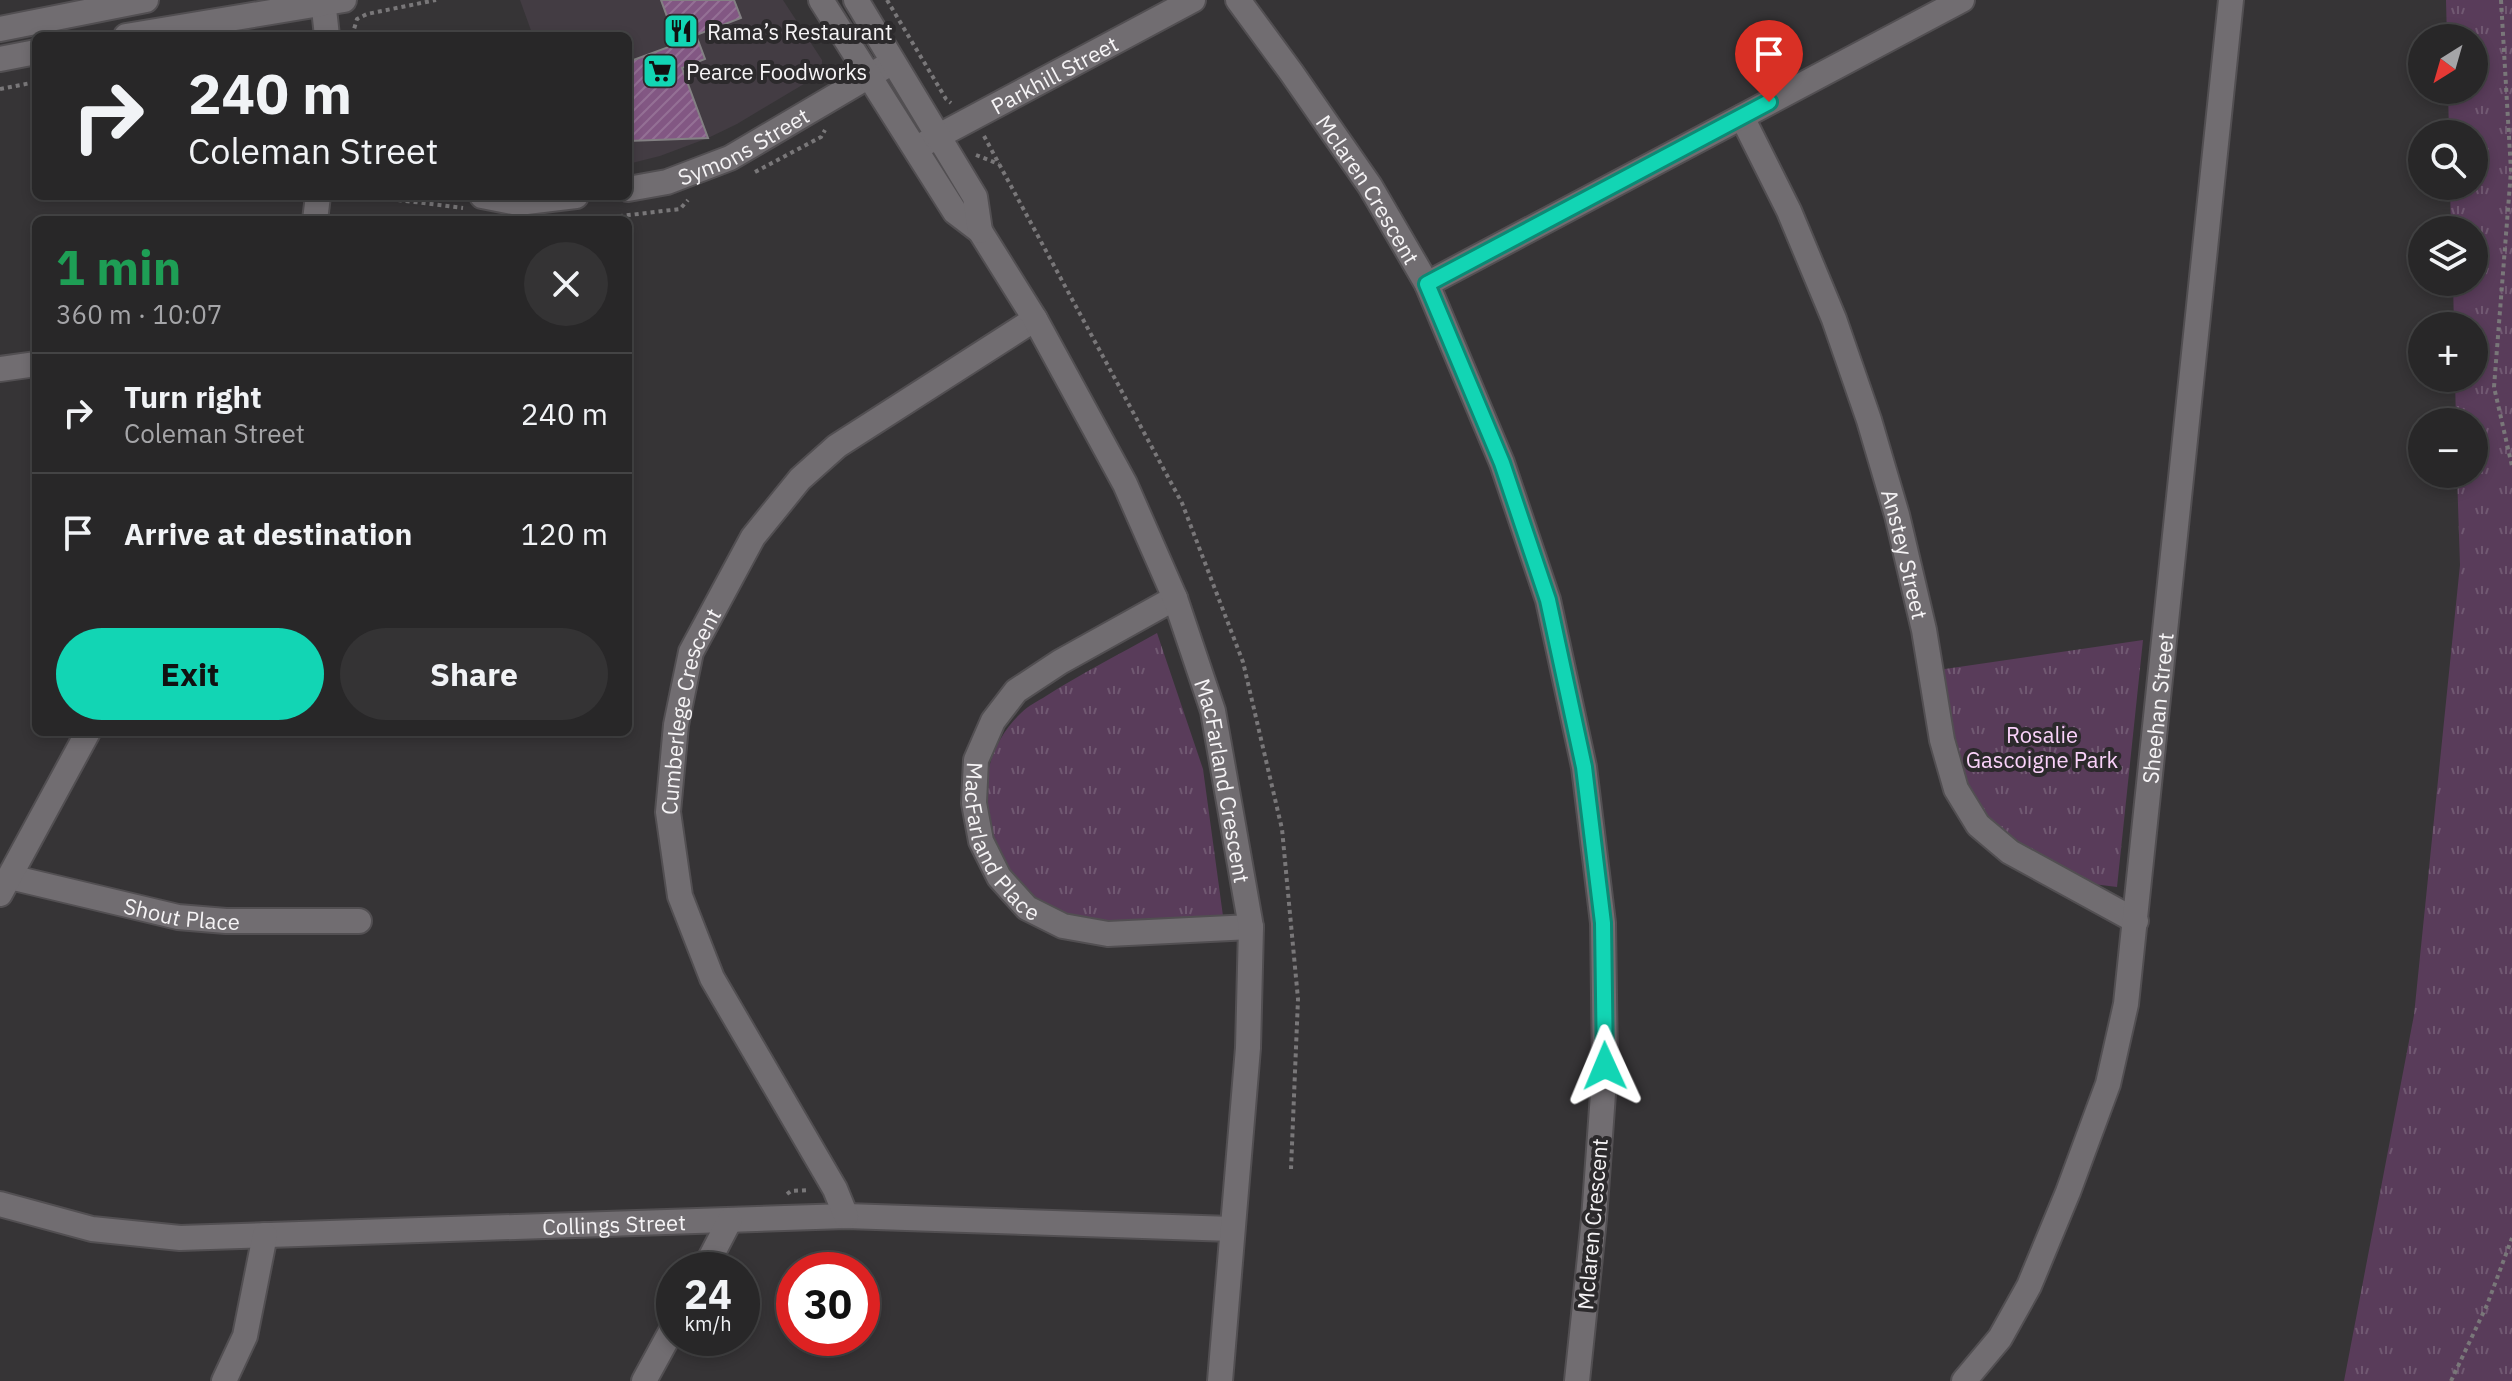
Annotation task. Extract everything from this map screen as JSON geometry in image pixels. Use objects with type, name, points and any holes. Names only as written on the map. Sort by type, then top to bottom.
[{"type":"street","points":[[0,29],[146,0]]},
{"type":"street","name":"MacFarland Crescent","points":[[821,0],[955,212],[980,231],[1035,319],[1125,484],[1175,598],[1213,711],[1251,927],[1248,1048],[1220,1381]]},
{"type":"street","name":"MacFarland Crescent","points":[[856,0],[975,197],[980,231]]},
{"type":"street","name":"Parkhill Street","points":[[916,149],[1193,0]]},
{"type":"street","name":"Mclaren Crescent","points":[[1238,0],[1370,186],[1427,284],[1502,463],[1548,600],[1584,767],[1603,923],[1605,1066],[1594,1219],[1577,1381]]},
{"type":"street","points":[[1427,284],[1962,0]]},
{"type":"street","name":"Sheehan Street","points":[[1964,1381],[2000,1338],[2029,1286],[2108,1084],[2126,1004],[2231,0]]},
{"type":"street","points":[[149,32],[330,1],[327,32]]},
{"type":"street","points":[[0,59],[32,53]]},
{"type":"street","name":"Symons Street","points":[[632,188],[667,182],[730,158],[893,62]]},
{"type":"street","name":"Anstey Street","points":[[1742,117],[1789,211],[1834,319],[1869,420],[1897,515],[1921,615],[1942,740],[1956,789],[1978,825],[2010,852],[2136,921]]},
{"type":"street","points":[[478,203],[543,200]]},
{"type":"street","name":"Cumberlege Crescent","points":[[846,1216],[835,1189],[712,978],[680,896],[668,812],[676,725],[691,652],[753,537],[800,479],[837,446],[1035,319]]},
{"type":"street","points":[[0,369],[32,365]]},
{"type":"street","name":"MacFarland Place","points":[[1175,598],[1060,662],[1016,691],[993,721],[976,760],[974,803],[981,841],[999,877],[1027,908],[1063,926],[1108,934],[1251,927]]},
{"type":"street","points":[[5,886],[86,736]]},
{"type":"street","name":"Shout Place","points":[[5,886],[178,917],[226,921],[359,921]]},
{"type":"street","name":"Collings Street","points":[[0,1204],[92,1229],[180,1238],[846,1216],[1232,1229]]},
{"type":"street","points":[[713,1252],[730,1220]]},
{"type":"street","points":[[224,1381],[245,1336],[265,1235]]},
{"type":"street","points":[[644,1381],[658,1356]]},
{"type":"path","points":[[353,32],[357,19],[367,14],[436,0]]},
{"type":"path","points":[[2501,0],[2511,171],[2494,387],[2512,466]]},
{"type":"path","points":[[0,89],[32,83]]},
{"type":"path","points":[[974,141],[981,130]]},
{"type":"path","points":[[967,152],[999,164]]},
{"type":"path","points":[[430,200],[478,203]]},
{"type":"path","points":[[2451,1381],[2487,1305],[2512,1238]]},
{"type":"shaded area","points":[[520,0],[783,0],[822,60],[822,67],[819,75],[737,124],[660,156],[632,163],[632,32],[532,32]]},
{"type":"green space","points":[[2446,0],[2512,0],[2512,1381],[2344,1381],[2414,1015],[2460,565],[2457,488],[2488,488],[2488,408],[2456,408],[2455,392],[2488,392],[2488,312],[2454,312],[2453,296],[2488,296],[2488,216],[2451,216],[2450,200],[2488,200],[2488,120],[2449,120],[2448,104],[2488,104],[2488,24],[2447,24]]},
{"type":"green space","points":[[1157,633],[1203,769],[1223,916],[1118,922],[1060,914],[1033,899],[1011,879],[996,853],[987,824],[985,794],[990,765],[1002,737],[1027,708]]},
{"type":"green space","name":"Rosalie Gascoigne Park","points":[[2143,640],[2117,887],[2085,883],[1986,822],[1961,787],[1938,670]]},
{"type":"building","points":[[661,0],[734,0],[741,18],[696,35],[705,59],[682,68],[708,138],[632,141],[632,61],[677,44]]},
{"type":"place","name":"Rama’s Restaurant","points":[[681,31]]},
{"type":"place","name":"Pearce Foodworks","points":[[660,71]]},
{"type":"route","points":[[1605,1066],[1603,923],[1584,767],[1548,600],[1502,463],[1427,284],[1769,102]]}]
